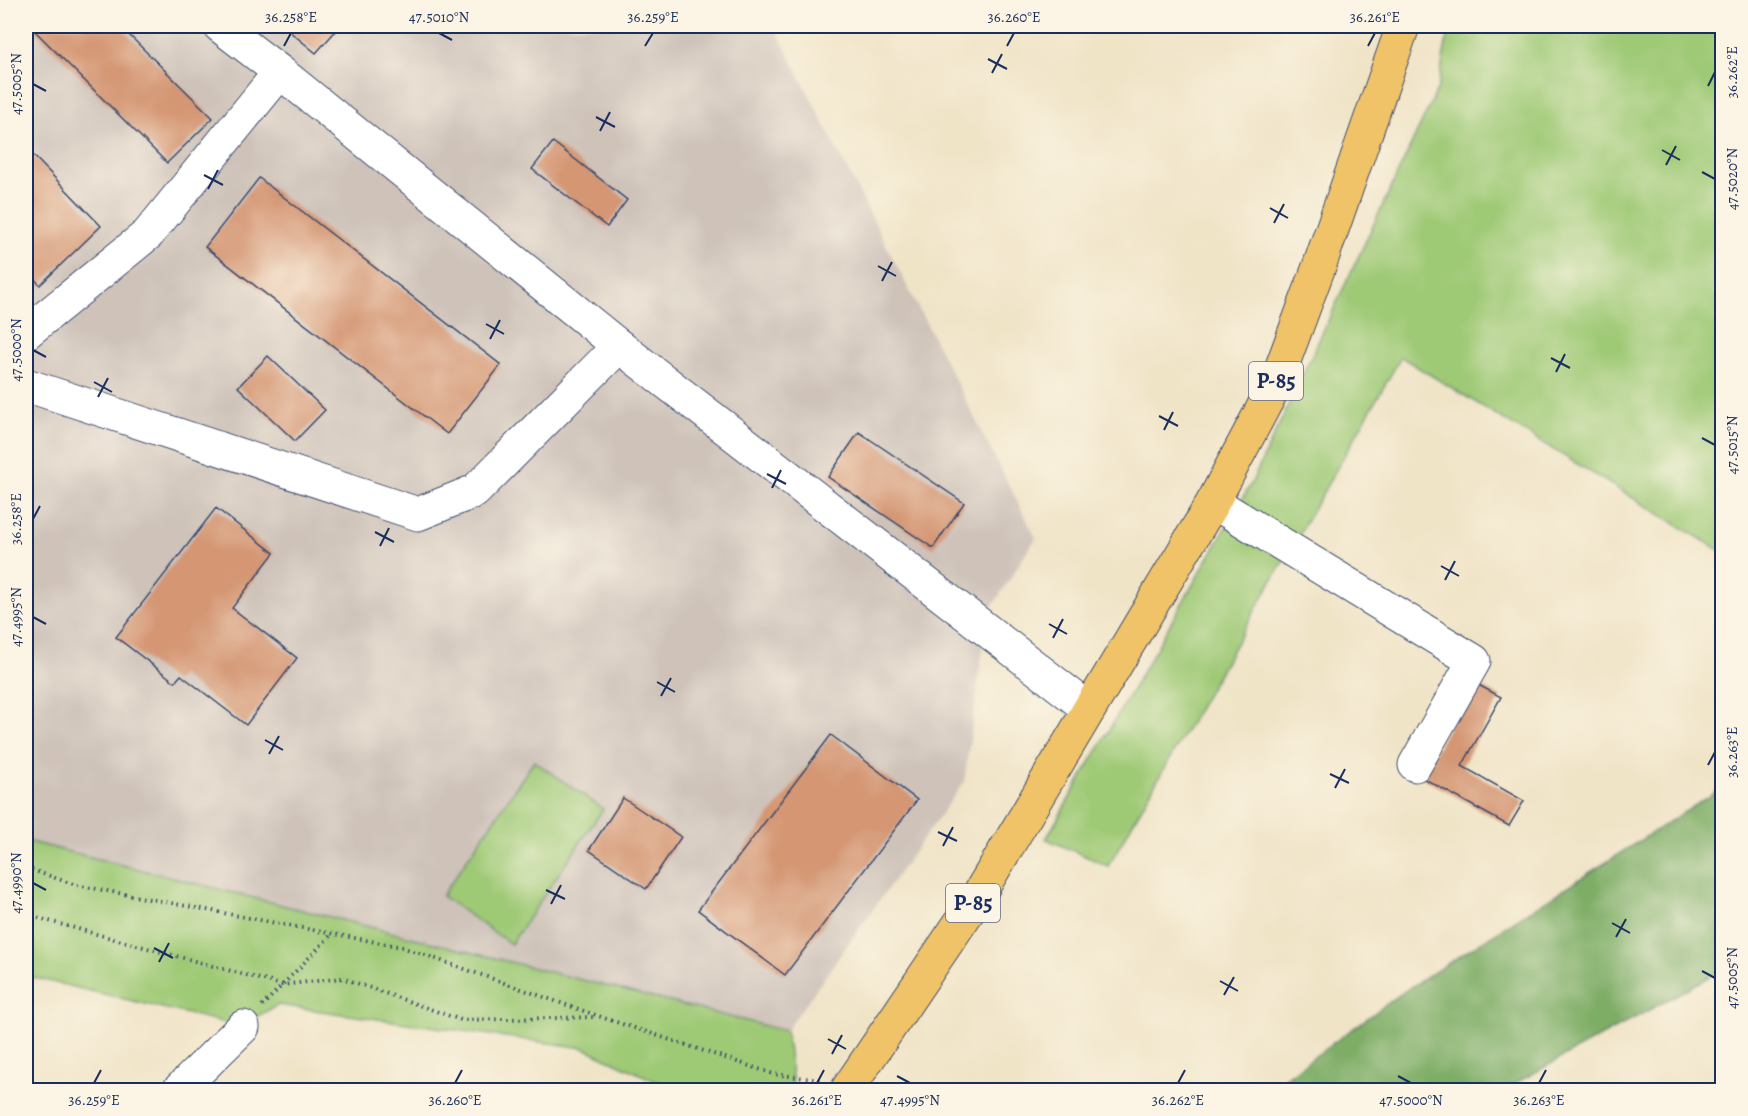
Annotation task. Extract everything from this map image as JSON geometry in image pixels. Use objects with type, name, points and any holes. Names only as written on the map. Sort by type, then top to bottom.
[{"type":"main road","name":"Р-85","points":[[850,1087],[973,904],[1213,502],[1275,385],[1403,26]]},
{"type":"street","points":[[220,26],[619,346],[1089,709]]},
{"type":"street","points":[[26,333],[148,234],[280,72]]},
{"type":"street","points":[[26,385],[418,513],[475,491],[619,346]]},
{"type":"street","points":[[1213,502],[1474,661],[1415,765]]},
{"type":"street","points":[[179,1090],[243,1027]]},
{"type":"path","points":[[26,867],[76,885],[402,947],[601,1017],[774,1074],[850,1087]]},
{"type":"path","points":[[26,916],[282,985],[342,978],[461,1020],[601,1017]]},
{"type":"path","points":[[243,1027],[332,934]]},
{"type":"shaded area","points":[[26,26],[774,26],[1036,538],[988,613],[964,782],[786,1031],[26,841]]},
{"type":"green space","points":[[1449,26],[1722,26],[1722,552],[1401,357],[1108,866],[1046,839],[1251,484],[1438,88]]},
{"type":"green space","points":[[534,761],[603,809],[511,944],[442,896]]},
{"type":"green space","points":[[1722,788],[1722,970],[1503,1090],[1269,1090],[1403,992]]},
{"type":"green space","points":[[26,841],[786,1031],[794,1090],[674,1090],[584,1048],[278,1005],[239,1026],[26,976]]},
{"type":"building","points":[[30,26],[120,26],[213,118],[167,163]]},
{"type":"building","points":[[283,26],[340,26],[316,53]]},
{"type":"building","points":[[553,142],[627,200],[607,227],[532,169]]},
{"type":"building","points":[[26,148],[101,226],[40,285],[26,270]]},
{"type":"building","points":[[259,178],[501,365],[447,434],[205,247]]},
{"type":"building","points":[[268,356],[325,410],[295,441],[238,387]]},
{"type":"building","points":[[859,432],[964,503],[933,548],[828,477]]},
{"type":"building","points":[[216,508],[274,553],[232,608],[297,658],[246,725],[181,675],[175,682],[116,637]]},
{"type":"building","points":[[1473,682],[1501,697],[1462,766],[1524,801],[1509,826],[1421,777]]},
{"type":"building","points":[[831,735],[917,800],[785,975],[698,910]]},
{"type":"building","points":[[623,798],[681,837],[646,889],[589,850]]}]
